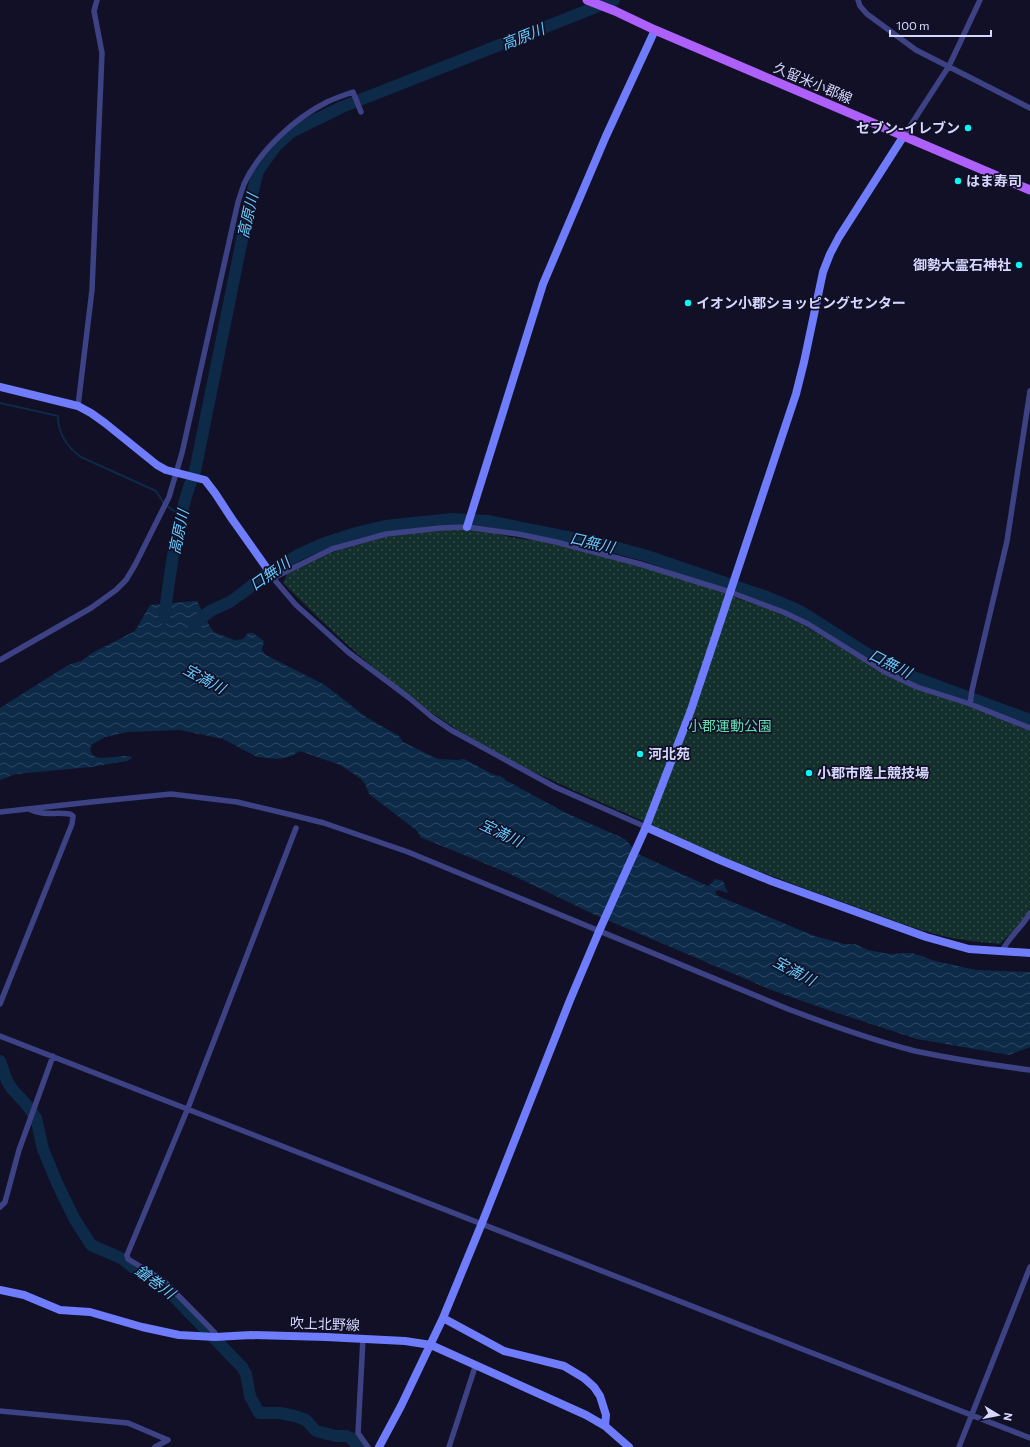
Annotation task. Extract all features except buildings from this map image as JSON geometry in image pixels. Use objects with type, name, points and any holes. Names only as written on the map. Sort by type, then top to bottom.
[{"type":"main road","name":"久留米小郡線","points":[[587,0],[903,137],[1030,190]]},
{"type":"street","points":[[78,406],[92,290],[102,53],[94,11],[97,0]]},
{"type":"street","points":[[858,0],[860,6],[867,14],[916,50],[1030,108]]},
{"type":"street","points":[[379,1447],[401,1406],[443,1318],[599,930],[644,830],[689,717],[796,394],[823,272],[830,254],[839,237],[949,66],[980,0]]},
{"type":"street","points":[[467,527],[543,284],[606,136],[654,30]]},
{"type":"street","points":[[0,660],[91,608],[116,590],[126,580],[169,497],[178,473],[237,209],[244,184],[259,161],[276,140],[291,127],[326,103],[353,92],[361,110]]},
{"type":"street","points":[[0,387],[78,406],[105,423],[157,465],[166,470],[205,480],[273,578],[296,605],[348,652],[451,730],[555,787],[644,830],[771,882],[945,943],[970,949],[1030,953]]},
{"type":"street","points":[[970,704],[1007,541],[1030,391]]},
{"type":"street","points":[[273,578],[332,549],[386,534],[440,528],[467,527],[518,534],[556,542],[640,564],[730,592],[783,612],[802,621],[885,672],[917,687],[970,704],[1030,728]]},
{"type":"street","points":[[0,812],[171,794],[237,802],[324,823],[441,865],[788,1009],[844,1030],[922,1052],[972,1062],[1030,1070]]},
{"type":"street","points":[[0,1004],[72,824],[73,816],[70,814],[49,814],[34,812],[28,809]]},
{"type":"street","points":[[215,1337],[215,1333],[164,1280],[128,1259],[127,1255],[188,1108],[296,828]]},
{"type":"street","points":[[1002,951],[1006,943],[1020,928],[1030,913]]},
{"type":"street","points":[[0,1036],[188,1108],[1030,1438]]},
{"type":"street","points":[[0,1207],[5,1202],[19,1150],[53,1056]]},
{"type":"street","points":[[959,1447],[1030,1266]]},
{"type":"street","name":"吹上北野線","points":[[0,1290],[24,1295],[60,1310],[90,1312],[142,1327],[179,1334],[215,1337],[251,1335],[363,1338],[405,1341],[431,1345],[476,1364],[586,1415],[605,1426],[629,1447]]},
{"type":"street","points":[[443,1318],[504,1351],[564,1366],[584,1378],[594,1387],[600,1396],[606,1415],[605,1426]]},
{"type":"street","points":[[363,1338],[358,1434],[368,1447]]},
{"type":"street","points":[[449,1447],[476,1364]]},
{"type":"street","points":[[0,1410],[128,1423],[168,1440],[155,1447]]},
{"type":"green space","name":"小郡運動公園","points":[[439,530],[477,530],[522,539],[541,541],[639,565],[683,579],[776,612],[805,626],[884,674],[914,688],[974,708],[1030,731],[1030,908],[1024,918],[1000,944],[954,938],[924,931],[750,868],[560,784],[487,748],[420,704],[378,672],[283,583],[287,574],[333,552],[389,536]]},
{"type":"water","name":"宝満川","points":[[197,601],[214,632],[234,640],[243,639],[248,633],[253,633],[264,641],[262,650],[266,655],[325,685],[366,717],[399,736],[403,742],[438,759],[464,759],[496,776],[498,775],[566,813],[625,839],[638,854],[708,886],[715,879],[723,881],[728,893],[719,890],[715,893],[718,896],[815,936],[844,944],[855,944],[868,950],[889,954],[912,953],[935,961],[976,970],[1030,972],[1030,1047],[1009,1055],[917,1039],[774,991],[593,914],[508,873],[420,837],[416,830],[369,794],[361,779],[340,765],[300,751],[292,756],[278,759],[257,757],[223,739],[180,730],[127,732],[105,737],[91,745],[91,752],[94,756],[99,758],[132,757],[127,761],[91,767],[16,774],[0,780],[0,708],[68,665],[81,661],[94,652],[135,631],[150,605]]},
{"type":"waterway","name":"高原川","points":[[164,618],[179,525],[188,489],[195,471],[248,210],[258,171],[275,147],[291,132],[342,107],[614,0]]},
{"type":"waterway","points":[[0,403],[58,416],[58,423],[64,440],[76,453],[81,457],[156,491],[165,505],[181,515]]},
{"type":"waterway","name":"口無川","points":[[194,627],[198,620],[212,610],[230,602],[262,577],[300,554],[325,543],[385,526],[452,519],[488,521],[607,545],[647,556],[767,597],[800,611],[897,671],[1030,720]]},
{"type":"waterway","name":"鎗巻川","points":[[0,1061],[7,1081],[12,1089],[26,1104],[36,1118],[43,1149],[57,1183],[74,1218],[91,1245],[123,1259],[134,1268],[154,1278],[167,1288],[242,1367],[246,1374],[250,1396],[259,1413],[280,1413],[295,1416],[306,1420],[316,1431],[351,1438],[358,1447]]},
{"type":"place","name":"セブン-イレブン","points":[[968,128]]},
{"type":"place","name":"はま寿司","points":[[958,181]]},
{"type":"place","name":"御勢大霊石神社","points":[[1019,265]]},
{"type":"place","name":"イオン小郡ショッピングセンター","points":[[688,303]]},
{"type":"place","name":"河北苑","points":[[640,754]]},
{"type":"place","name":"小郡市陸上競技場","points":[[809,773]]}]
